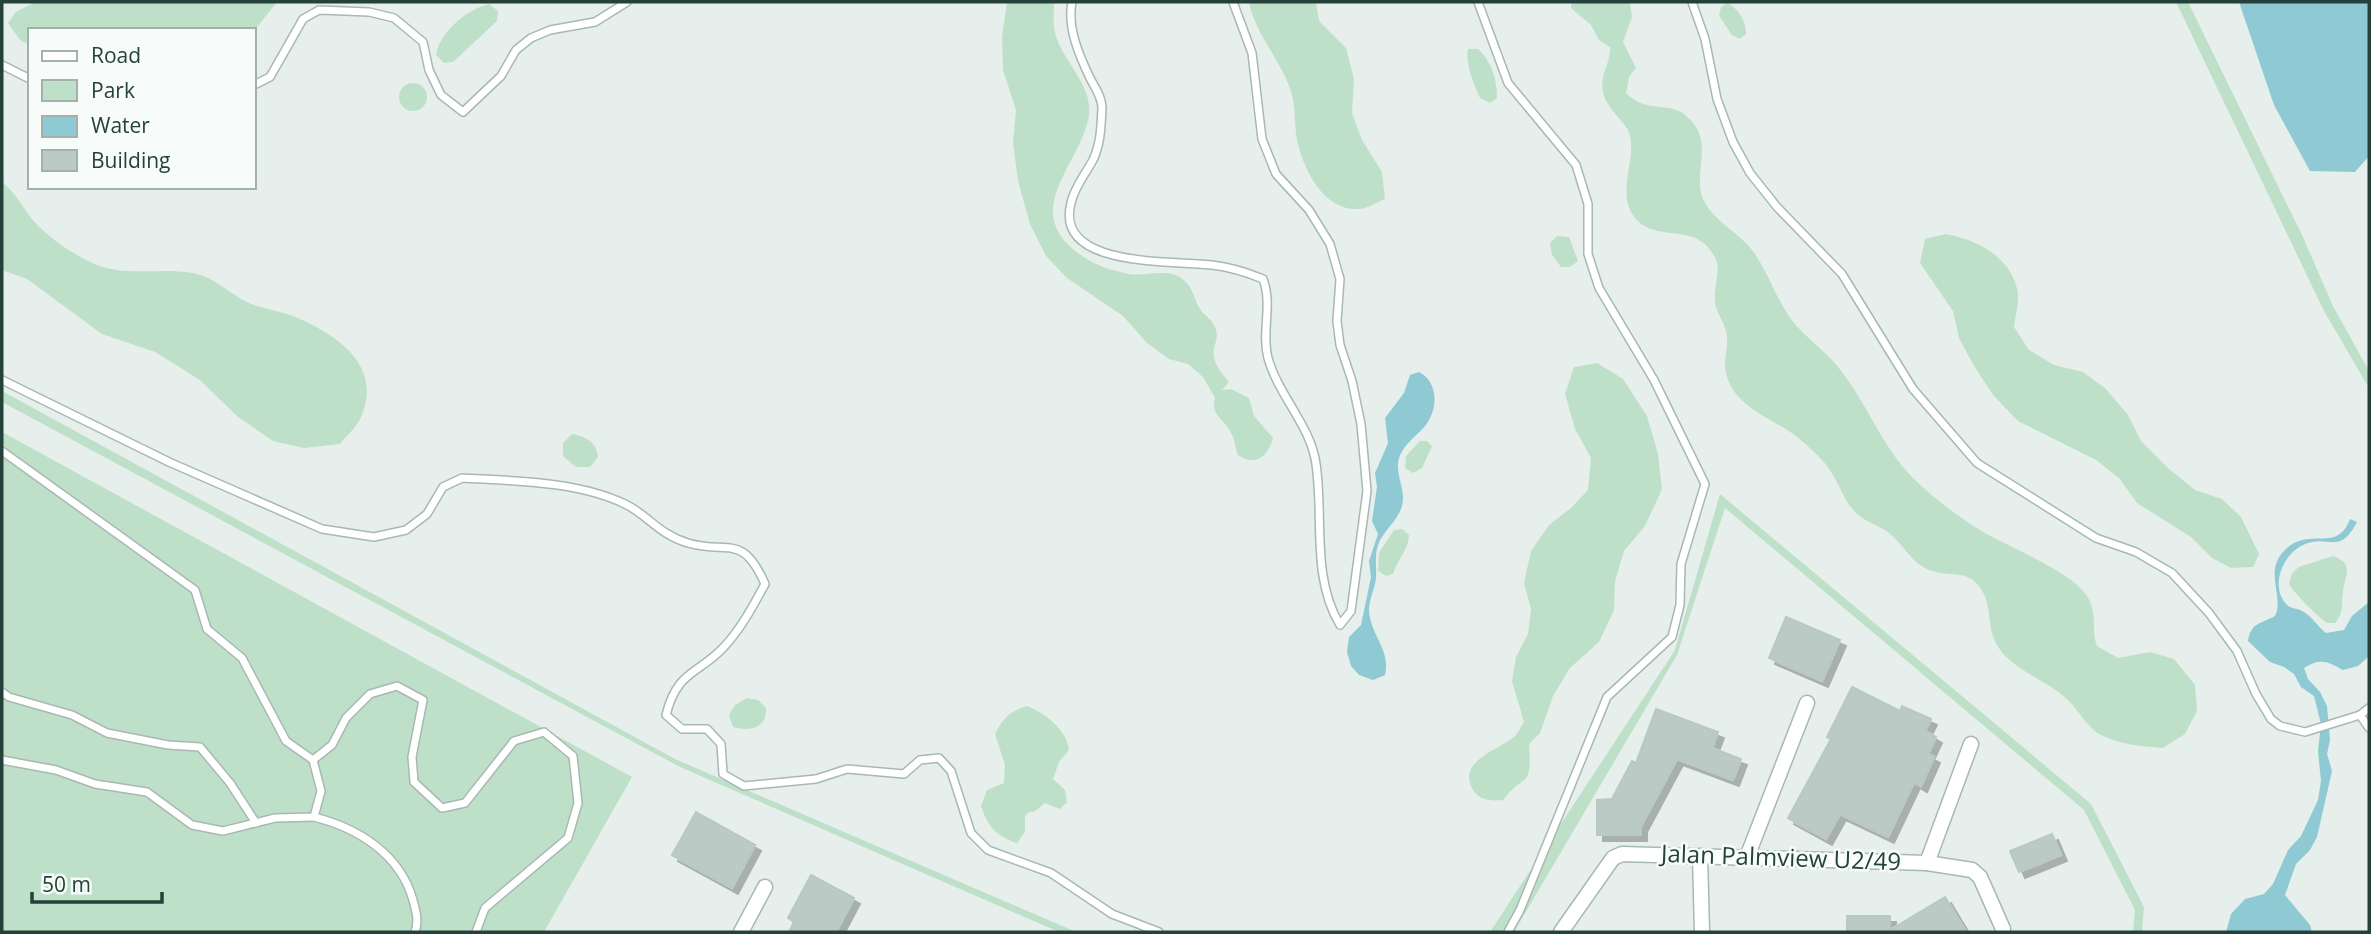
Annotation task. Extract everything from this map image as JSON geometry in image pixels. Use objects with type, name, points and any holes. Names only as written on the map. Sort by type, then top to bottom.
[{"type":"street","points":[[1747,857],[1807,703]]},
{"type":"street","points":[[1927,863],[1970,744]]},
{"type":"street","name":"Jalan Palmview U2/49","points":[[1561,932],[1613,858],[1622,854],[1927,863],[1972,870],[1980,877],[2003,929]]},
{"type":"street","points":[[1700,856],[1702,932]]},
{"type":"street","points":[[740,932],[765,887]]},
{"type":"lane","points":[[256,84],[270,76],[303,19],[319,10],[369,12],[394,18],[423,42],[429,70],[441,95],[463,112],[502,76],[516,50],[531,38],[550,30],[596,22],[627,2]]},
{"type":"lane","points":[[1072,2],[1070,14],[1075,45],[1102,101],[1101,137],[1070,203],[1071,228],[1079,241],[1096,251],[1167,263],[1212,265],[1241,270],[1263,279],[1269,295],[1267,354],[1273,375],[1316,460],[1320,499],[1318,522],[1327,604],[1340,625],[1351,611],[1367,491],[1361,424],[1352,381],[1340,345],[1337,321],[1340,279],[1330,244],[1309,210],[1276,174],[1262,139],[1252,53],[1233,2]]},
{"type":"lane","points":[[1478,2],[1508,83],[1576,165],[1588,204],[1588,254],[1599,288],[1654,380],[1705,484],[1681,564],[1680,605],[1672,637],[1608,697],[1520,910],[1508,932]]},
{"type":"lane","points":[[1692,2],[1705,39],[1717,99],[1733,142],[1750,173],[1777,207],[1842,274],[1913,389],[1977,463],[2096,538],[2136,552],[2172,573],[2209,613],[2236,650],[2271,719],[2280,726],[2305,732],[2360,715],[2369,708]]},
{"type":"lane","points":[[2,65],[28,78]]},
{"type":"lane","points":[[2,380],[169,462],[322,529],[374,537],[406,530],[427,514],[443,487],[462,478],[589,492],[627,504],[657,530],[690,544],[727,545],[754,560],[765,584],[746,618],[723,649],[687,674],[671,695],[666,715],[681,729],[707,729],[721,744],[723,774],[744,786],[784,785],[848,769],[904,774],[920,760],[939,758],[951,771],[971,834],[988,850],[1051,873],[1111,914],[1159,932]]},
{"type":"lane","points":[[2,451],[195,590],[207,629],[242,658],[286,741],[313,760],[321,791],[314,817]]},
{"type":"lane","points":[[313,760],[332,745],[345,718],[370,694],[397,686],[423,700],[412,757],[414,782],[442,808],[466,803],[514,741],[544,732],[573,756],[578,803],[568,838],[485,908],[476,932]]},
{"type":"lane","points":[[2,692],[9,697],[72,715],[107,733],[168,745],[200,747],[256,823]]},
{"type":"lane","points":[[2360,715],[2369,728]]},
{"type":"lane","points":[[2,760],[56,770],[95,783],[147,792],[192,825],[223,831],[275,818],[314,817],[342,824],[386,852],[407,880],[418,921],[415,932]]},
{"type":"green space","points":[[35,2],[277,2],[256,28],[28,28],[28,44],[20,40],[8,23],[16,12]]},
{"type":"green space","points":[[1007,2],[1054,2],[1055,35],[1087,95],[1089,116],[1053,206],[1055,223],[1064,240],[1084,257],[1111,270],[1136,275],[1172,274],[1185,281],[1200,309],[1213,323],[1217,332],[1215,361],[1229,382],[1222,390],[1231,389],[1249,398],[1254,416],[1273,438],[1268,450],[1260,458],[1250,460],[1238,455],[1232,435],[1216,413],[1215,398],[1203,377],[1188,364],[1169,359],[1147,343],[1123,316],[1067,278],[1046,256],[1030,224],[1018,181],[1013,143],[1016,110],[1003,70],[1002,37]]},
{"type":"green space","points":[[1249,2],[1316,2],[1319,21],[1346,48],[1354,79],[1352,113],[1362,140],[1382,172],[1385,199],[1362,209],[1347,208],[1327,197],[1311,178],[1301,155],[1288,83],[1257,26]]},
{"type":"green space","points":[[1571,2],[1630,2],[1632,17],[1623,42],[1636,68],[1629,77],[1626,93],[1644,104],[1678,110],[1694,124],[1701,143],[1700,182],[1704,201],[1715,216],[1755,254],[1791,319],[1842,372],[1902,466],[1928,492],[1962,519],[2054,569],[2079,587],[2090,602],[2097,646],[2118,658],[2150,652],[2174,659],[2195,685],[2197,711],[2185,734],[2163,748],[2124,743],[2096,732],[2060,693],[2006,657],[1993,636],[1988,605],[1975,581],[1965,576],[1936,572],[1920,565],[1888,532],[1856,513],[1827,465],[1814,451],[1738,396],[1725,369],[1727,336],[1715,302],[1718,269],[1716,260],[1709,248],[1699,240],[1645,226],[1630,210],[1626,189],[1631,157],[1630,136],[1605,99],[1602,86],[1610,47],[1599,40],[1591,25],[1571,8]]},
{"type":"green space","points":[[2176,2],[2188,2],[2302,235],[2333,306],[2369,371],[2369,388],[2324,311]]},
{"type":"green space","points":[[1727,3],[1743,20],[1746,34],[1740,39],[1732,35],[1719,16],[1721,7]]},
{"type":"green space","points":[[489,4],[498,11],[497,21],[453,62],[444,63],[436,55],[442,38],[463,17]]},
{"type":"green space","points":[[1468,49],[1478,49],[1493,71],[1497,98],[1490,103],[1480,98],[1475,87],[1469,67]]},
{"type":"green space","points":[[413,83],[423,87],[427,97],[423,107],[413,111],[403,107],[399,97],[403,87]]},
{"type":"green space","points":[[2,182],[45,233],[97,265],[109,269],[181,271],[201,275],[254,305],[294,317],[330,335],[354,357],[366,384],[366,401],[356,426],[340,444],[304,448],[273,441],[238,417],[200,380],[155,352],[102,334],[27,279],[2,270]]},
{"type":"green space","points":[[1946,234],[1982,246],[2009,270],[2018,294],[2014,327],[2029,350],[2054,365],[2083,372],[2106,389],[2128,415],[2141,441],[2169,469],[2195,490],[2222,499],[2241,517],[2259,554],[2253,567],[2231,568],[2212,558],[2191,537],[2137,503],[2119,478],[2096,460],[2018,421],[1993,395],[1959,338],[1953,311],[1920,263],[1925,239]]},
{"type":"green space","points":[[1557,236],[1569,237],[1578,261],[1570,267],[1561,267],[1552,255],[1550,243]]},
{"type":"green space","points":[[1597,363],[1623,379],[1647,416],[1658,454],[1662,489],[1645,526],[1624,551],[1615,581],[1614,610],[1599,642],[1570,668],[1553,696],[1540,733],[1529,744],[1528,775],[1503,800],[1486,800],[1473,790],[1469,780],[1470,771],[1482,757],[1515,736],[1524,722],[1512,681],[1516,657],[1528,634],[1531,609],[1524,583],[1531,551],[1549,525],[1588,490],[1591,458],[1575,429],[1565,394],[1574,367]]},
{"type":"green space","points":[[2,391],[675,759],[1076,932],[1059,932],[680,767],[2,402]]},
{"type":"green space","points":[[2,432],[632,777],[544,932],[2,932]]},
{"type":"green space","points":[[572,434],[593,444],[598,457],[590,467],[576,467],[563,456],[563,443]]},
{"type":"green space","points":[[1420,441],[1427,441],[1432,446],[1422,468],[1413,473],[1405,468],[1406,456]]},
{"type":"green space","points":[[1720,494],[2091,804],[2144,907],[2142,932],[2133,932],[2135,910],[2084,810],[1725,508],[1677,655],[1514,932],[1490,932],[1675,650]]},
{"type":"green space","points":[[1402,529],[1409,535],[1407,545],[1393,574],[1386,576],[1378,571],[1379,553],[1394,530]]},
{"type":"green space","points":[[2333,556],[2344,563],[2347,571],[2340,615],[2335,623],[2327,623],[2306,605],[2289,584],[2292,573],[2299,567]]},
{"type":"green space","points":[[747,698],[758,700],[766,708],[764,720],[756,727],[733,727],[729,715],[735,705]]},
{"type":"green space","points":[[1027,706],[1054,723],[1067,743],[1069,750],[1059,762],[1053,779],[1065,790],[1067,802],[1060,809],[1045,803],[1034,812],[1029,812],[1025,816],[1025,832],[1017,843],[994,830],[981,806],[987,790],[1004,783],[1005,765],[995,734],[1008,716]]},
{"type":"water","points":[[2239,2],[2369,2],[2369,156],[2355,172],[2310,171],[2274,105]]},
{"type":"water","points":[[1419,372],[1430,382],[1433,389],[1433,412],[1399,458],[1402,506],[1377,547],[1376,578],[1369,610],[1386,666],[1385,675],[1373,680],[1359,675],[1351,666],[1347,652],[1349,637],[1361,625],[1371,577],[1369,561],[1378,534],[1372,521],[1377,487],[1375,473],[1388,443],[1385,418],[1404,393],[1410,375]]},
{"type":"water","points":[[2350,519],[2357,522],[2344,539],[2312,542],[2296,549],[2284,563],[2279,580],[2279,589],[2287,605],[2305,613],[2326,633],[2344,630],[2352,616],[2369,602],[2368,657],[2358,666],[2343,670],[2324,662],[2304,668],[2308,679],[2320,692],[2327,706],[2330,740],[2327,754],[2332,771],[2317,837],[2310,850],[2296,864],[2285,895],[2310,925],[2312,932],[2226,932],[2231,914],[2245,899],[2264,894],[2273,884],[2288,850],[2301,836],[2318,800],[2321,781],[2318,751],[2321,724],[2314,696],[2301,687],[2294,674],[2270,662],[2248,641],[2249,635],[2257,624],[2275,616],[2278,600],[2275,575],[2279,557],[2295,543],[2338,535]]},
{"type":"building","points":[[1786,617],[1840,640],[1822,681],[1769,658]]},
{"type":"building","points":[[1852,687],[1900,711],[1902,706],[1931,719],[1925,731],[1936,737],[1928,754],[1934,757],[1921,786],[1914,782],[1888,837],[1840,814],[1826,839],[1788,818],[1831,739],[1827,737]]},
{"type":"building","points":[[1656,709],[1718,732],[1712,748],[1741,759],[1733,780],[1677,759],[1641,826],[1641,835],[1597,835],[1597,800],[1612,799],[1632,761],[1636,763]]},
{"type":"building","points":[[696,812],[755,845],[732,888],[672,855]]},
{"type":"building","points":[[2052,834],[2061,855],[2019,872],[2010,851]]},
{"type":"building","points":[[811,875],[854,898],[836,932],[789,932],[794,922],[788,918]]},
{"type":"building","points":[[1945,897],[1966,932],[1847,932],[1847,916],[1890,916],[1890,930]]}]
